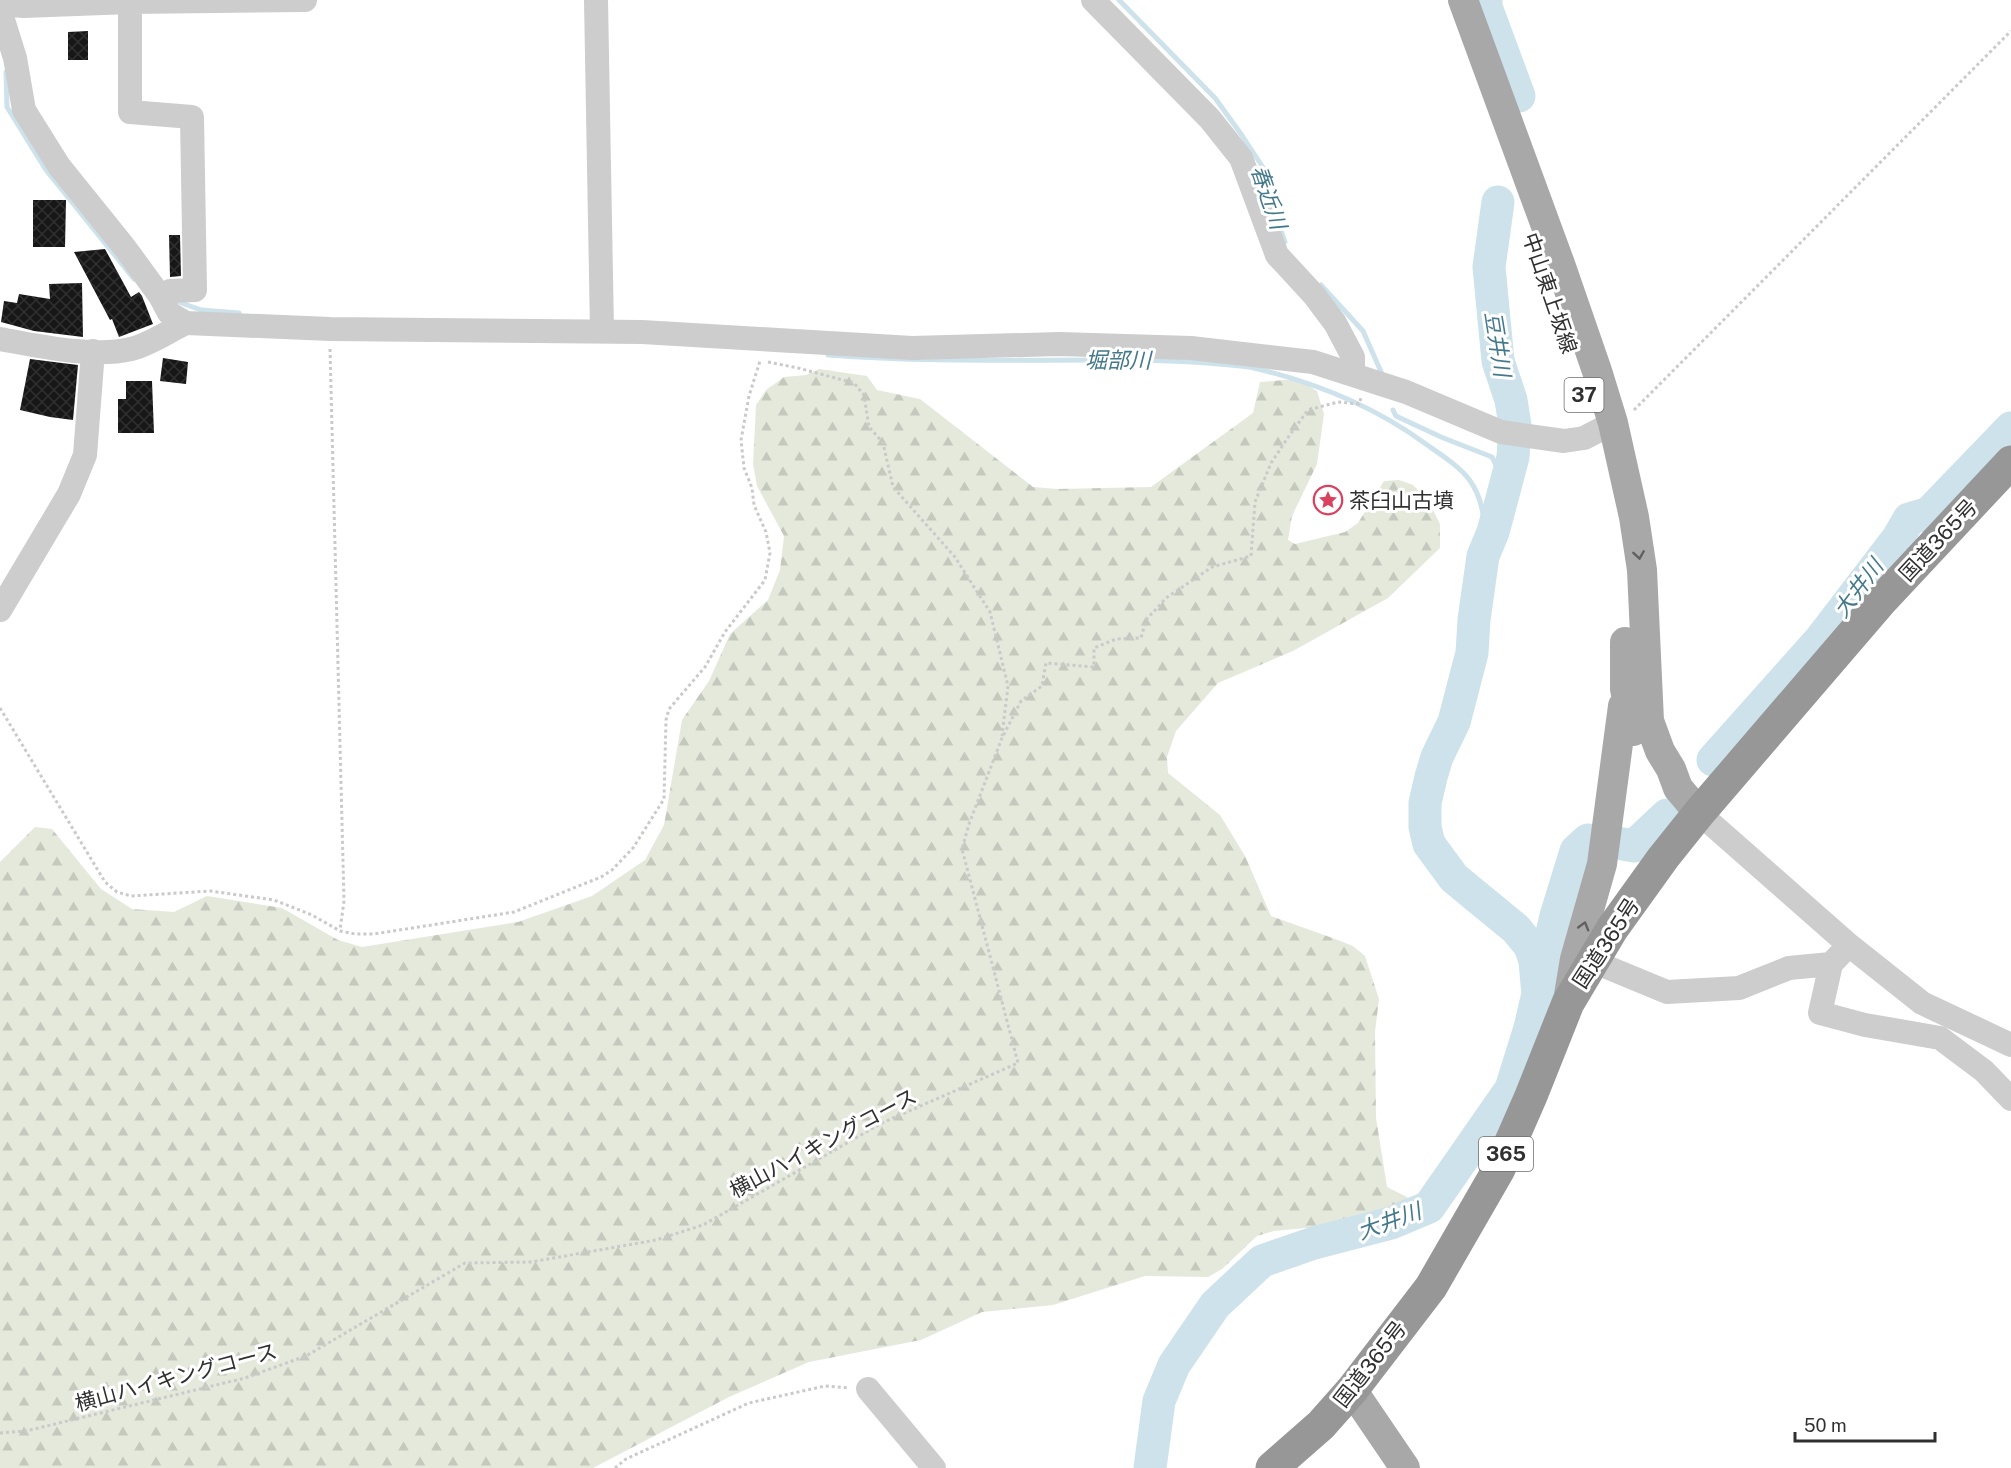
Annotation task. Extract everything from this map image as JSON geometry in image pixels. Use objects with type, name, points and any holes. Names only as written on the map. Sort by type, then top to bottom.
[{"type":"highway","name":"国道365号","points":[[1272,1468],[1322,1425],[1352,1390],[1431,1287],[1499,1169],[1568,1004],[1612,929],[1657,867],[1700,813],[1881,601],[2011,462]]},
{"type":"main road","name":"中山東上坂線","points":[[1443,0],[1579,375],[1604,428],[1634,517],[1642,570],[1648,721],[1678,788],[1700,813]]},
{"type":"main road","name":"中山東上坂線","points":[[1463,0],[1597,371],[1622,573],[1625,689],[1629,719],[1636,745],[1656,779],[1678,788]]},
{"type":"main road","points":[[1568,1004],[1575,959],[1602,864],[1625,689]]},
{"type":"main road","points":[[1352,1390],[1405,1468]]},
{"type":"street","points":[[0,4],[23,6],[130,1],[305,0]]},
{"type":"street","points":[[596,0],[602,331]]},
{"type":"street","points":[[1093,0],[1210,120],[1241,158],[1277,255],[1314,295],[1335,323],[1353,357],[1359,377]]},
{"type":"street","points":[[130,1],[130,112],[192,117],[195,290],[170,291],[160,296]]},
{"type":"street","points":[[0,10],[15,58],[24,110],[59,166],[125,248],[160,296],[169,313],[186,323],[330,329],[602,331],[912,348],[1059,344],[1191,348],[1248,363],[1313,362],[1407,392],[1501,432],[1564,441],[1584,438],[1604,428]]},
{"type":"street","points":[[0,339],[55,348],[114,352],[134,349],[186,323]]},
{"type":"street","points":[[0,610],[69,494],[85,455],[93,351]]},
{"type":"street","points":[[1700,813],[1850,945],[1922,1003],[2011,1046]]},
{"type":"street","points":[[1850,945],[1831,964],[1820,1013],[1865,1025],[1940,1038],[1984,1071],[2011,1099]]},
{"type":"street","points":[[1594,959],[1609,968],[1667,992],[1739,988],[1789,968],[1831,964]]},
{"type":"street","points":[[868,1389],[934,1468]]},
{"type":"path","points":[[1604,428],[1640,406],[2011,31]]},
{"type":"path","points":[[330,329],[329,373],[344,889],[340,931]]},
{"type":"path","points":[[751,359],[798,368],[854,383],[864,395],[869,427],[883,443],[893,487],[955,557],[990,612],[1008,686],[1002,738]]},
{"type":"path","points":[[0,708],[105,882],[117,892],[131,896],[210,891],[274,900],[312,915],[340,931],[374,934],[514,912],[607,873],[633,848],[664,799],[666,720],[669,708],[705,667],[725,632],[765,580],[770,553],[766,532],[754,505],[752,488],[744,468],[741,440],[748,396],[760,361]]},
{"type":"path","name":"横山ハイキングコース","points":[[0,1433],[26,1431],[245,1378],[306,1356],[465,1263],[531,1262],[656,1240],[703,1225],[882,1123],[1018,1063],[963,849],[969,824],[1002,738],[1021,701],[1041,686],[1047,663],[1094,667],[1094,648],[1116,639],[1141,638],[1146,620],[1166,598],[1212,567],[1251,556],[1255,502],[1271,463],[1308,410],[1338,402],[1359,404],[1359,377]]},
{"type":"path","points":[[615,1468],[626,1459],[749,1403],[825,1386],[868,1389]]},
{"type":"green space","points":[[819,369],[867,376],[877,390],[920,399],[1033,487],[1057,489],[1151,487],[1253,413],[1260,382],[1297,379],[1317,391],[1324,414],[1317,464],[1292,516],[1288,540],[1295,544],[1345,532],[1358,523],[1384,481],[1399,480],[1413,485],[1429,502],[1440,524],[1440,548],[1388,598],[1293,651],[1218,683],[1176,731],[1167,757],[1168,773],[1220,815],[1245,856],[1271,916],[1353,946],[1365,956],[1379,999],[1375,1032],[1376,1118],[1387,1187],[1407,1197],[1414,1210],[1410,1225],[1397,1234],[1376,1238],[1306,1228],[1274,1231],[1257,1236],[1222,1269],[1208,1277],[1145,1276],[1053,1305],[982,1312],[921,1340],[809,1362],[729,1397],[593,1468],[0,1468],[0,862],[35,827],[52,829],[101,889],[132,909],[174,912],[207,896],[282,908],[338,940],[362,947],[518,922],[592,896],[645,860],[664,825],[682,720],[709,681],[730,634],[768,600],[780,570],[784,536],[757,486],[753,464],[756,405],[766,390],[784,377],[806,375]]},
{"type":"building","points":[[88,31],[88,60],[68,60],[68,32]]},
{"type":"building","points":[[33,200],[66,200],[65,247],[33,247]]},
{"type":"building","points":[[169,235],[180,235],[181,276],[170,277]]},
{"type":"building","points":[[105,249],[131,297],[139,292],[142,296],[153,324],[119,337],[112,319],[110,320],[74,252]]},
{"type":"building","points":[[82,283],[83,337],[34,331],[1,322],[4,301],[17,303],[19,294],[50,299],[49,284]]},
{"type":"building","points":[[163,358],[188,362],[186,384],[160,381]]},
{"type":"building","points":[[30,359],[78,365],[73,420],[20,410]]},
{"type":"building","points":[[126,381],[152,381],[154,433],[118,433],[118,399],[126,399]]},
{"type":"waterway","name":"春近川","points":[[1119,0],[1215,98],[1241,134],[1264,169],[1268,193],[1285,242]]},
{"type":"waterway","name":"豆井川","points":[[1486,0],[1486,7],[1519,96]]},
{"type":"waterway","points":[[6,72],[7,107],[46,170],[134,279]]},
{"type":"waterway","points":[[1498,202],[1489,267],[1498,361],[1511,400],[1515,425],[1513,457],[1493,532],[1483,556],[1472,653],[1454,722],[1437,757],[1431,777],[1425,803],[1425,827],[1429,844],[1454,878],[1516,929],[1530,946],[1535,961],[1538,995]]},
{"type":"waterway","name":"春近川","points":[[1321,285],[1363,331],[1382,374]]},
{"type":"waterway","points":[[176,301],[201,310],[239,313]]},
{"type":"waterway","name":"堀部川","points":[[828,355],[930,360],[1173,361],[1245,366],[1276,374],[1320,388],[1363,406],[1404,429],[1448,460],[1467,476],[1474,486],[1483,512],[1485,529],[1493,532]]},
{"type":"waterway","name":"春近川","points":[[1393,410],[1396,416],[1492,457],[1505,484]]},
{"type":"waterway","name":"大井川","points":[[1713,760],[1820,640],[1898,538],[1909,519],[1929,513],[2011,428]]},
{"type":"waterway","name":"大井川","points":[[1617,843],[1634,846],[1667,815]]},
{"type":"waterway","name":"大井川","points":[[1150,1468],[1159,1401],[1174,1365],[1215,1305],[1262,1261],[1314,1243],[1391,1223],[1429,1207],[1511,1089],[1530,1028],[1556,916],[1576,851],[1588,840]]},
{"type":"place","name":"茶臼山古墳","points":[[1328,500]]}]
